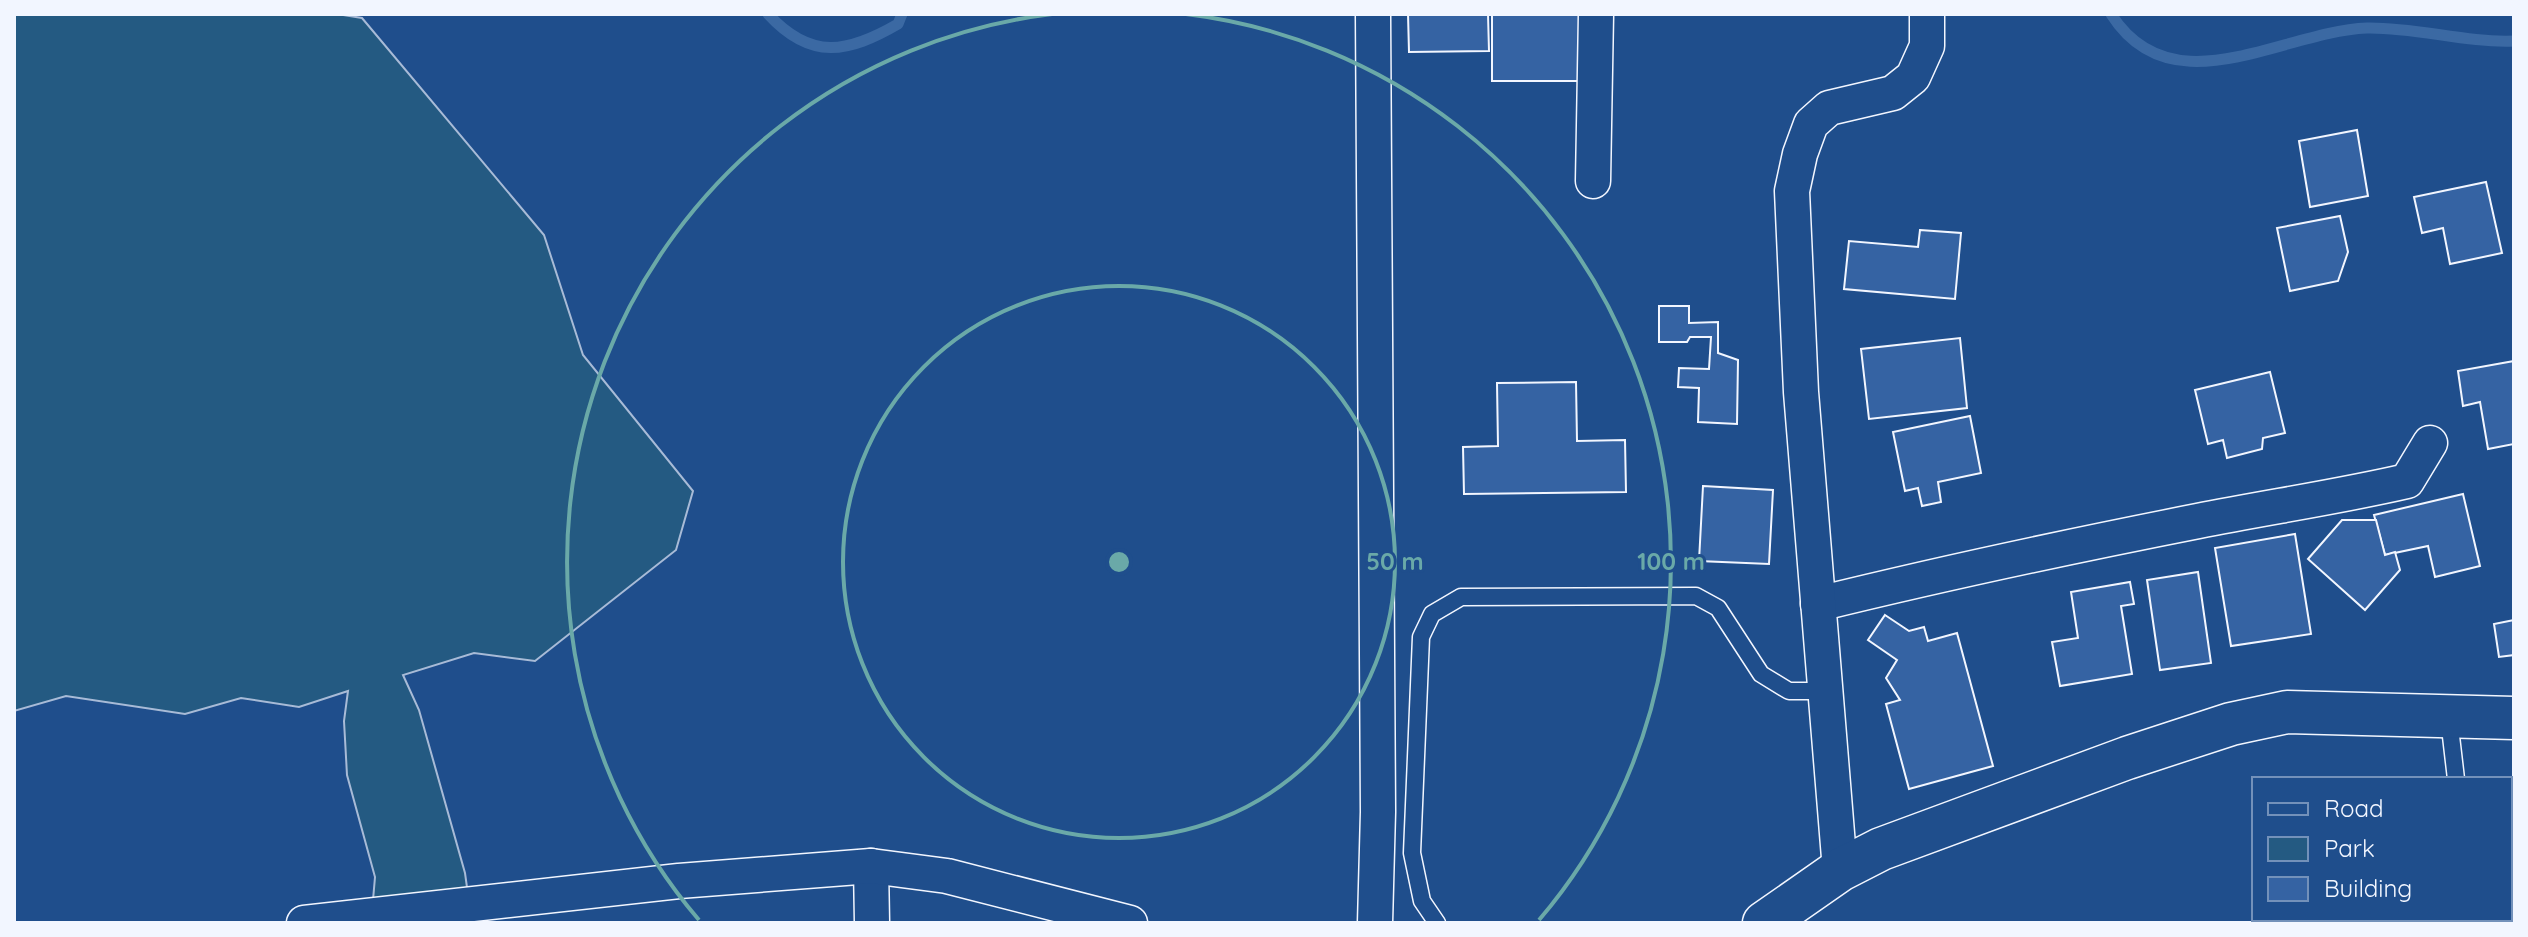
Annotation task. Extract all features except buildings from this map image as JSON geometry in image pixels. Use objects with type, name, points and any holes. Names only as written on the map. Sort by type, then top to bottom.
[{"type":"street","points":[[1373,14],[1378,812],[1375,923]]},
{"type":"street","points":[[1593,181],[1596,14]]},
{"type":"street","points":[[1840,870],[1801,392],[1792,191],[1811,124],[1829,108],[1893,93],[1913,77],[1927,46],[1927,14]]},
{"type":"street","points":[[1818,604],[1990,562],[2358,493],[2407,481],[2430,443]]},
{"type":"street","points":[[1764,923],[1840,870],[1896,844],[2127,758],[2231,724],[2287,712],[2514,718]]},
{"type":"street","points":[[871,866],[872,923]]},
{"type":"street","points":[[304,923],[679,881],[871,866],[947,876],[1130,923]]},
{"type":"lane","points":[[1437,923],[1422,901],[1412,853],[1421,637],[1432,614],[1461,597],[1696,596],[1718,608],[1761,674],[1789,691],[1825,691]]},
{"type":"lane","points":[[2448,717],[2456,777]]},
{"type":"green space","points":[[14,14],[337,14],[362,18],[544,235],[583,355],[693,491],[676,550],[535,661],[474,653],[403,675],[419,710],[465,873],[472,923],[371,923],[375,877],[347,775],[344,721],[348,691],[299,707],[241,698],[185,714],[66,696],[14,711]]},
{"type":"waterway","points":[[768,14],[799,39],[830,48],[880,34],[898,24],[902,14]]},
{"type":"waterway","points":[[2111,14],[2136,42],[2165,57],[2197,61],[2230,58],[2334,32],[2367,28],[2514,41]]}]
